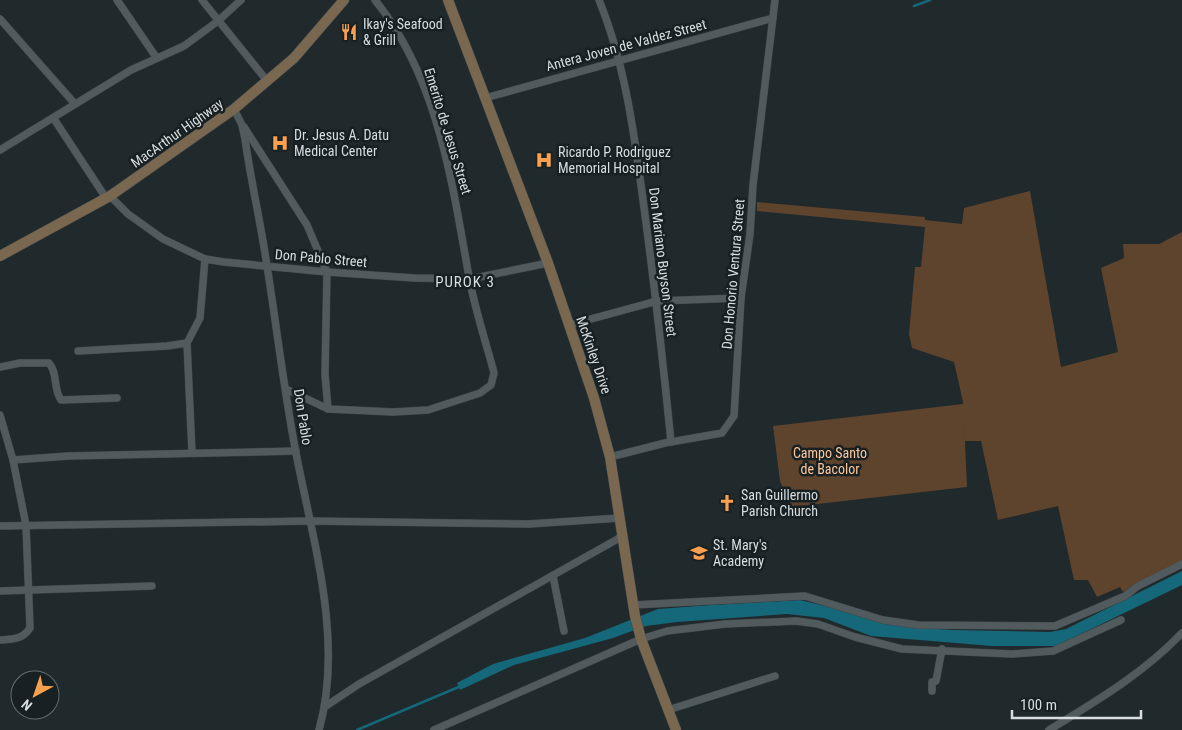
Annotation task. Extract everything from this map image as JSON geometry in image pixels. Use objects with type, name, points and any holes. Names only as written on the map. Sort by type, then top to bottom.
[{"type":"main road","name":"MacArthur Highway","points":[[0,256],[108,197],[234,109],[268,82],[313,38],[344,0]]},
{"type":"main road","name":"McKinley Drive","points":[[448,0],[548,263],[594,398],[610,457],[634,611],[640,636],[676,730]]},
{"type":"street","points":[[117,0],[156,58]]},
{"type":"street","points":[[202,0],[268,82]]},
{"type":"street","points":[[0,150],[54,119],[75,104],[156,58],[184,46],[218,21],[231,3],[241,0]]},
{"type":"street","name":"Emerito de Jesus Street","points":[[328,409],[392,412],[428,410],[480,393],[491,385],[494,373],[470,279],[455,190],[423,82],[406,43],[375,0]]},
{"type":"street","name":"Don Mariano Buyson Street","points":[[598,0],[612,33],[632,120],[657,301],[671,442]]},
{"type":"street","name":"Don Honorio Ventura Street","points":[[610,457],[671,442],[722,433],[729,426],[734,416],[741,298],[750,234],[774,0]]},
{"type":"street","name":"Antera Joven de Valdez Street","points":[[485,98],[517,87],[773,18]]},
{"type":"street","points":[[0,19],[75,104]]},
{"type":"street","name":"Don Pablo","points":[[234,109],[242,125],[267,266],[296,451],[325,612],[328,660],[326,706],[320,730]]},
{"type":"street","name":"Don Pablo Street","points":[[54,119],[108,197],[155,234],[205,259],[327,272],[414,278],[470,279],[548,263]]},
{"type":"street","points":[[242,125],[307,225],[327,272],[325,374],[328,409]]},
{"type":"street","points":[[192,453],[187,343],[200,318],[205,259]]},
{"type":"street","points":[[569,325],[657,301],[741,298]]},
{"type":"street","points":[[78,351],[167,346],[187,343]]},
{"type":"street","points":[[0,367],[20,363],[49,363],[53,367],[58,396],[61,400],[117,398]]},
{"type":"street","points":[[286,389],[328,409]]},
{"type":"street","points":[[0,416],[13,460],[26,525],[30,628],[22,637],[0,640]]},
{"type":"street","points":[[13,460],[68,456],[296,451]]},
{"type":"street","points":[[0,526],[309,521],[529,524],[620,518]]},
{"type":"street","points":[[326,706],[359,684],[623,536]]},
{"type":"street","points":[[634,611],[805,596],[883,620],[918,625],[1055,626],[1125,596],[1138,586],[1182,564]]},
{"type":"street","points":[[553,576],[564,631]]},
{"type":"street","points":[[0,591],[152,586]]},
{"type":"street","points":[[434,730],[640,636],[667,631],[725,624],[796,621],[818,624],[855,637],[902,648],[1012,654],[1053,651],[1121,620]]},
{"type":"street","points":[[1049,730],[1058,727],[1136,672],[1182,634]]},
{"type":"street","points":[[932,691],[932,682],[936,681],[938,675],[942,650]]},
{"type":"street","points":[[668,710],[774,676]]},
{"type":"green space","name":"Campo Santo de Bacolor","points":[[1030,191],[1061,367],[1118,352],[1101,268],[1124,258],[1123,244],[1159,244],[1182,232],[1182,562],[1123,592],[1120,587],[1097,597],[1088,580],[1074,580],[1058,506],[998,520],[981,441],[965,441],[964,420],[967,487],[791,507],[780,481],[773,426],[963,404],[963,402],[954,362],[912,348],[909,334],[915,267],[921,267],[925,227],[757,211],[757,202],[925,217],[925,220],[962,224],[964,208]]},
{"type":"water","points":[[1182,571],[1182,585],[1056,646],[992,646],[871,636],[824,618],[787,614],[646,626],[613,638],[514,665],[460,690],[457,683],[493,664],[585,638],[658,609],[800,600],[913,627],[952,630],[1050,632],[1066,629]]},
{"type":"waterway","points":[[914,6],[930,0]]},
{"type":"waterway","points":[[357,730],[461,686]]},
{"type":"place","name":"Ikay's Seafood & Grill","points":[[349,32]]},
{"type":"place","name":"Dr. Jesus A. Datu Medical Center","points":[[280,143]]},
{"type":"place","name":"Ricardo P. Rodriguez Memorial Hospital","points":[[544,160]]},
{"type":"place","name":"San Guillermo Parish Church","points":[[727,503]]},
{"type":"place","name":"St. Mary's Academy","points":[[699,553]]},
{"type":"district","name":"PUROK 3","points":[[465,282]]}]
